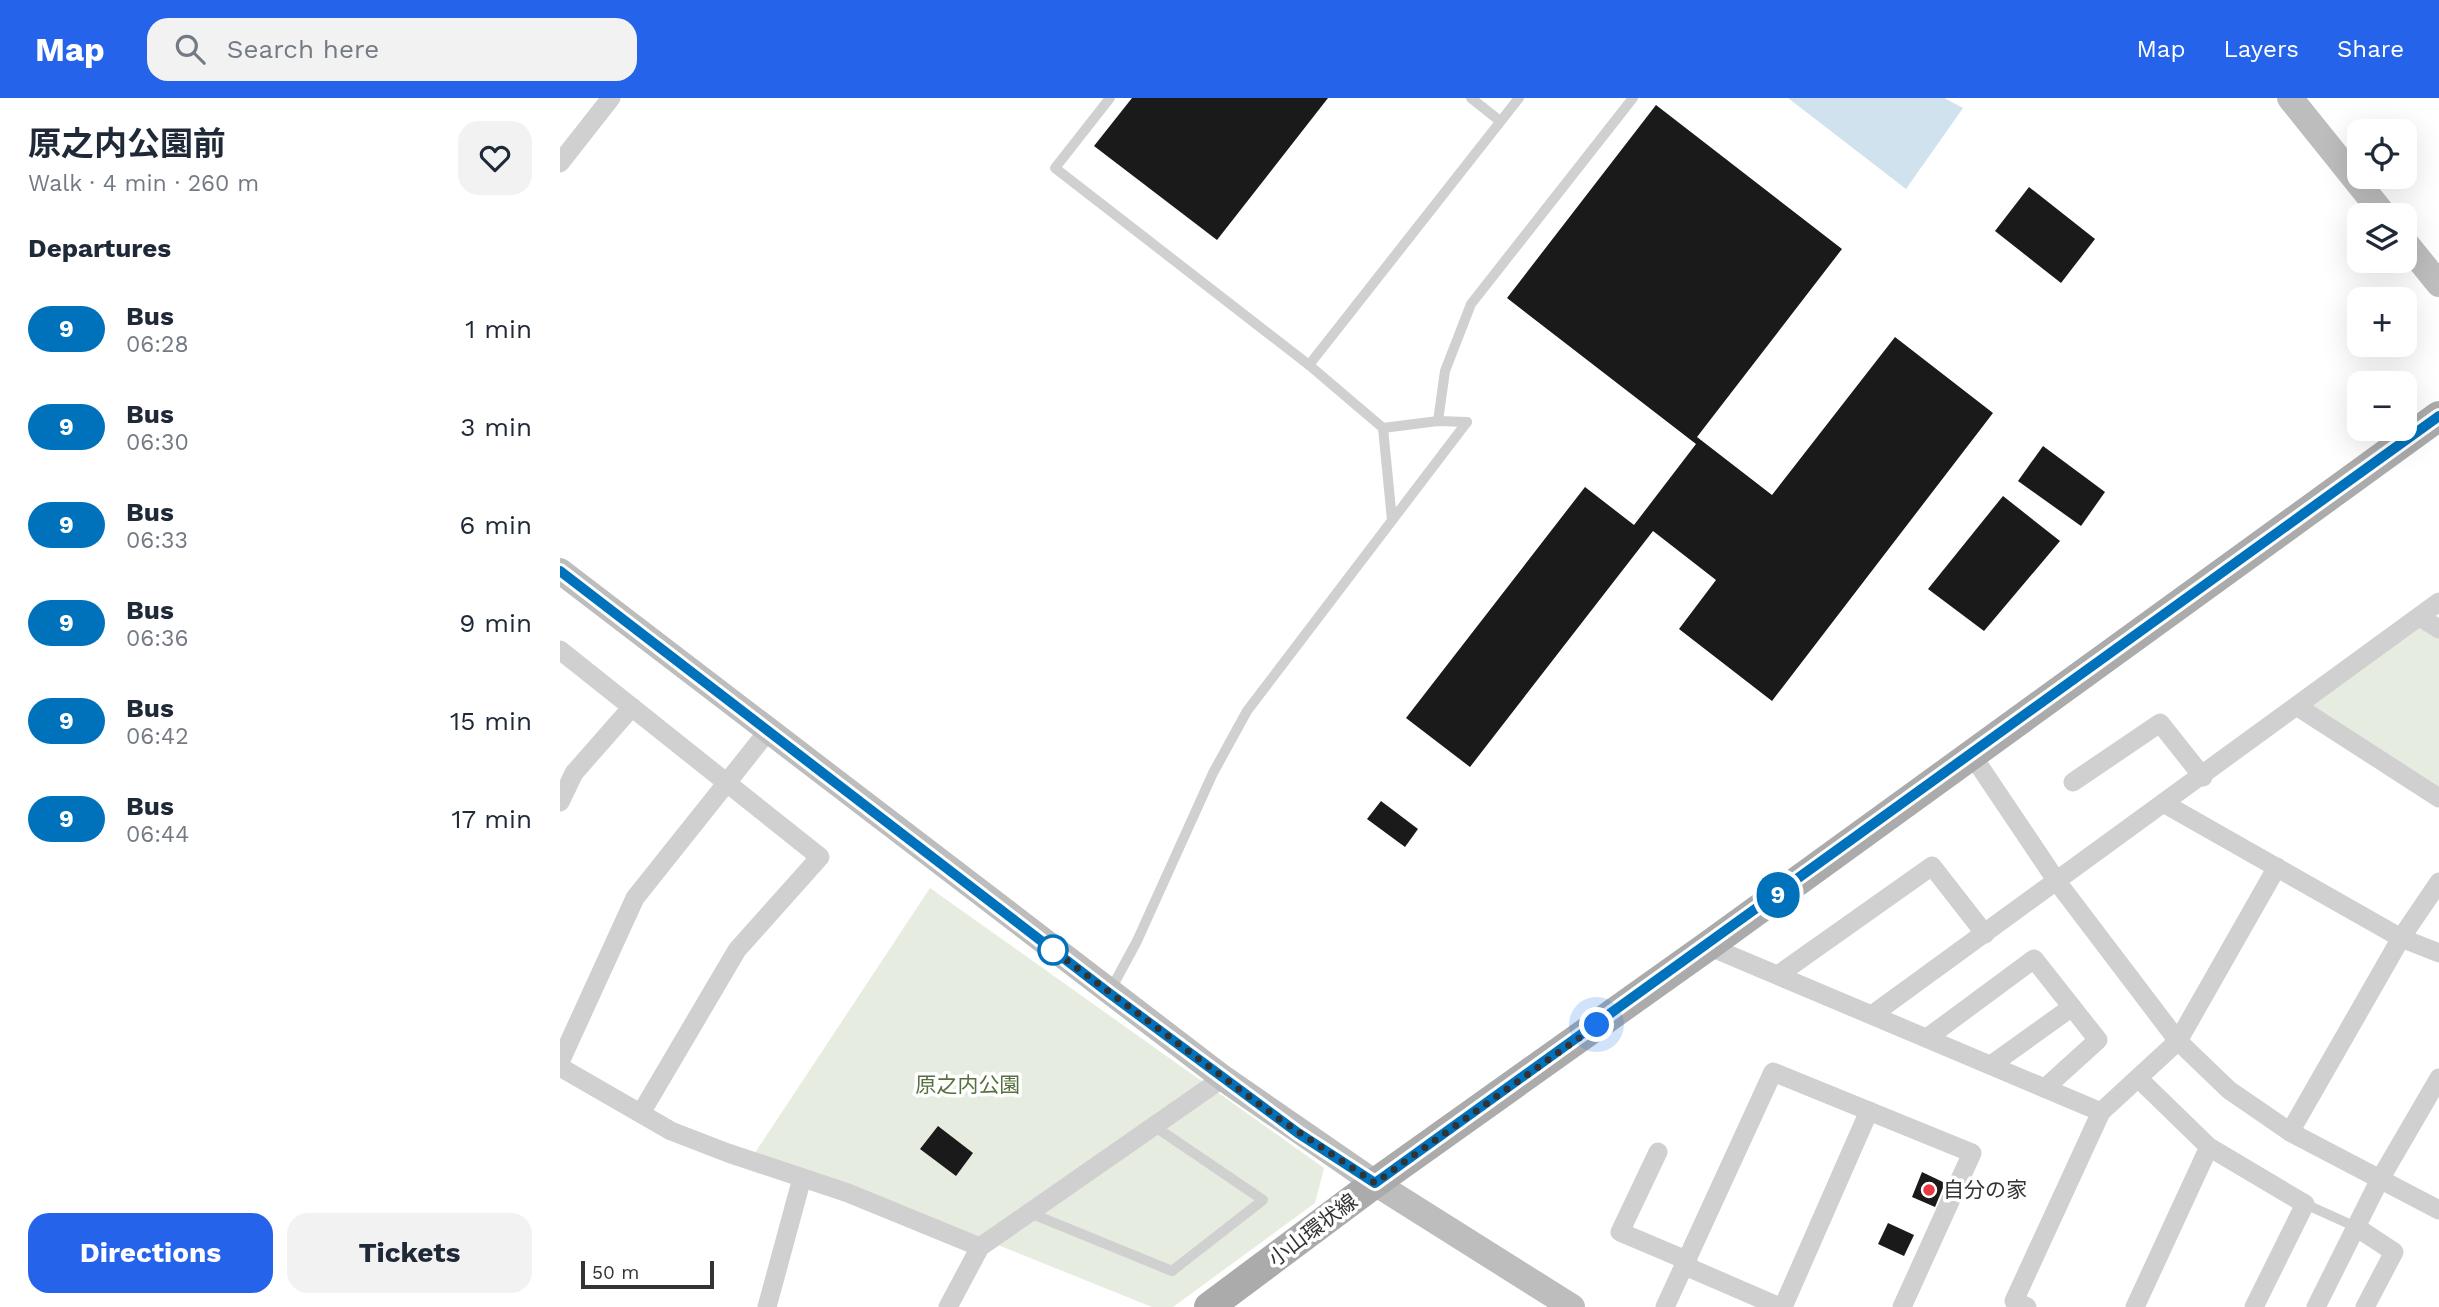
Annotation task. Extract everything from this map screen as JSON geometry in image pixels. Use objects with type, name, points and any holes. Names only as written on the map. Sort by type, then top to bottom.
[{"type":"main road","name":"小山環状線","points":[[1209,1307],[1375,1183],[1708,946],[2439,416]]},
{"type":"street","points":[[560,163],[611,98]]},
{"type":"street","points":[[2290,98],[2374,203]]},
{"type":"street","points":[[2417,257],[2439,284]]},
{"type":"street","points":[[560,572],[1223,1078],[1375,1183],[1572,1307]]},
{"type":"street","points":[[1872,1015],[2058,883],[2439,602]]},
{"type":"street","points":[[2420,617],[2439,629]]},
{"type":"street","points":[[560,650],[820,857],[737,950],[641,1113]]},
{"type":"street","points":[[560,802],[573,773],[632,707]]},
{"type":"street","points":[[2298,707],[2439,798]]},
{"type":"street","points":[[2073,782],[2160,723],[2203,777]]},
{"type":"street","points":[[768,731],[635,898],[560,1065],[671,1131],[848,1193],[980,1247]]},
{"type":"street","points":[[1972,755],[2058,883],[2178,1041],[2229,1090],[2290,1132],[2379,1181],[2439,1210]]},
{"type":"street","points":[[2165,804],[2401,937],[2439,953]]},
{"type":"street","points":[[1778,975],[1932,866],[1985,934]]},
{"type":"street","points":[[2027,1307],[2014,1301],[2101,1112],[2178,1041],[2277,867]]},
{"type":"street","points":[[2290,1132],[2401,937],[2439,882]]},
{"type":"street","points":[[1708,946],[2101,1112]]},
{"type":"street","points":[[1927,1038],[2034,959],[2098,1040],[2045,1088]]},
{"type":"street","points":[[1991,1065],[2072,1007]]},
{"type":"street","points":[[1664,1307],[1773,1072],[1972,1153],[1902,1307]]},
{"type":"street","points":[[2316,1307],[2379,1181],[2439,1077]]},
{"type":"street","points":[[948,1307],[980,1247],[1223,1078]]},
{"type":"street","points":[[2138,1078],[2210,1147],[2305,1204],[2254,1307]]},
{"type":"street","points":[[1658,1152],[1620,1232],[1686,1261],[1692,1269],[1782,1307],[1869,1111]]},
{"type":"street","points":[[2135,1307],[2210,1147]]},
{"type":"street","points":[[767,1307],[802,1178]]},
{"type":"street","points":[[2356,1227],[2393,1252],[2365,1307]]},
{"type":"lane","points":[[1110,98],[1055,168],[1309,365],[1383,428],[1392,520]]},
{"type":"lane","points":[[1471,98],[1500,121]]},
{"type":"lane","points":[[1309,365],[1518,98]]},
{"type":"lane","points":[[1438,421],[1445,371],[1471,304],[1633,98]]},
{"type":"lane","points":[[1109,993],[1137,941],[1213,773],[1247,711],[1467,422],[1438,421],[1383,428]]},
{"type":"lane","points":[[1030,1213],[1172,1271],[1263,1200],[1154,1126]]},
{"type":"lane","points":[[2305,1204],[2356,1227]]},
{"type":"green space","points":[[2420,621],[2439,633],[2439,792],[2306,707]]},
{"type":"green space","name":"原之内公園","points":[[930,888],[1324,1168],[1315,1203],[1173,1307],[1152,1307],[983,1239],[753,1156]]},
{"type":"water","points":[[1788,98],[1944,98],[1963,108],[1906,189]]},
{"type":"building","points":[[1132,98],[1328,98],[1217,240],[1094,146]]},
{"type":"building","points":[[1656,105],[1842,249],[1697,437],[1772,495],[1895,337],[1993,413],[1772,701],[1679,629],[1716,580],[1653,531],[1470,767],[1406,718],[1585,487],[1634,525],[1696,444],[1507,298]]},
{"type":"building","points":[[2029,187],[2095,239],[2061,283],[1995,231]]},
{"type":"building","points":[[2043,446],[2105,492],[2081,526],[2018,481]]},
{"type":"building","points":[[2003,496],[2060,541],[1984,631],[1928,589]]},
{"type":"building","points":[[1381,801],[1418,829],[1405,847],[1367,819]]},
{"type":"building","points":[[938,1126],[973,1153],[956,1176],[920,1149]]},
{"type":"building","name":"自分の家","points":[[1922,1172],[1945,1183],[1935,1207],[1912,1197]]},
{"type":"building","points":[[1888,1223],[1914,1235],[1904,1256],[1878,1244]]},
{"type":"bus line","name":"9","points":[[560,571],[1109,993],[1298,1133],[1375,1183],[1708,946],[2439,416]]},
{"type":"place","name":"自分の家","points":[[1929,1190]]},
{"type":"route","points":[[1053,950],[1045,944],[1298,1133],[1375,1183],[1597,1025]]}]
